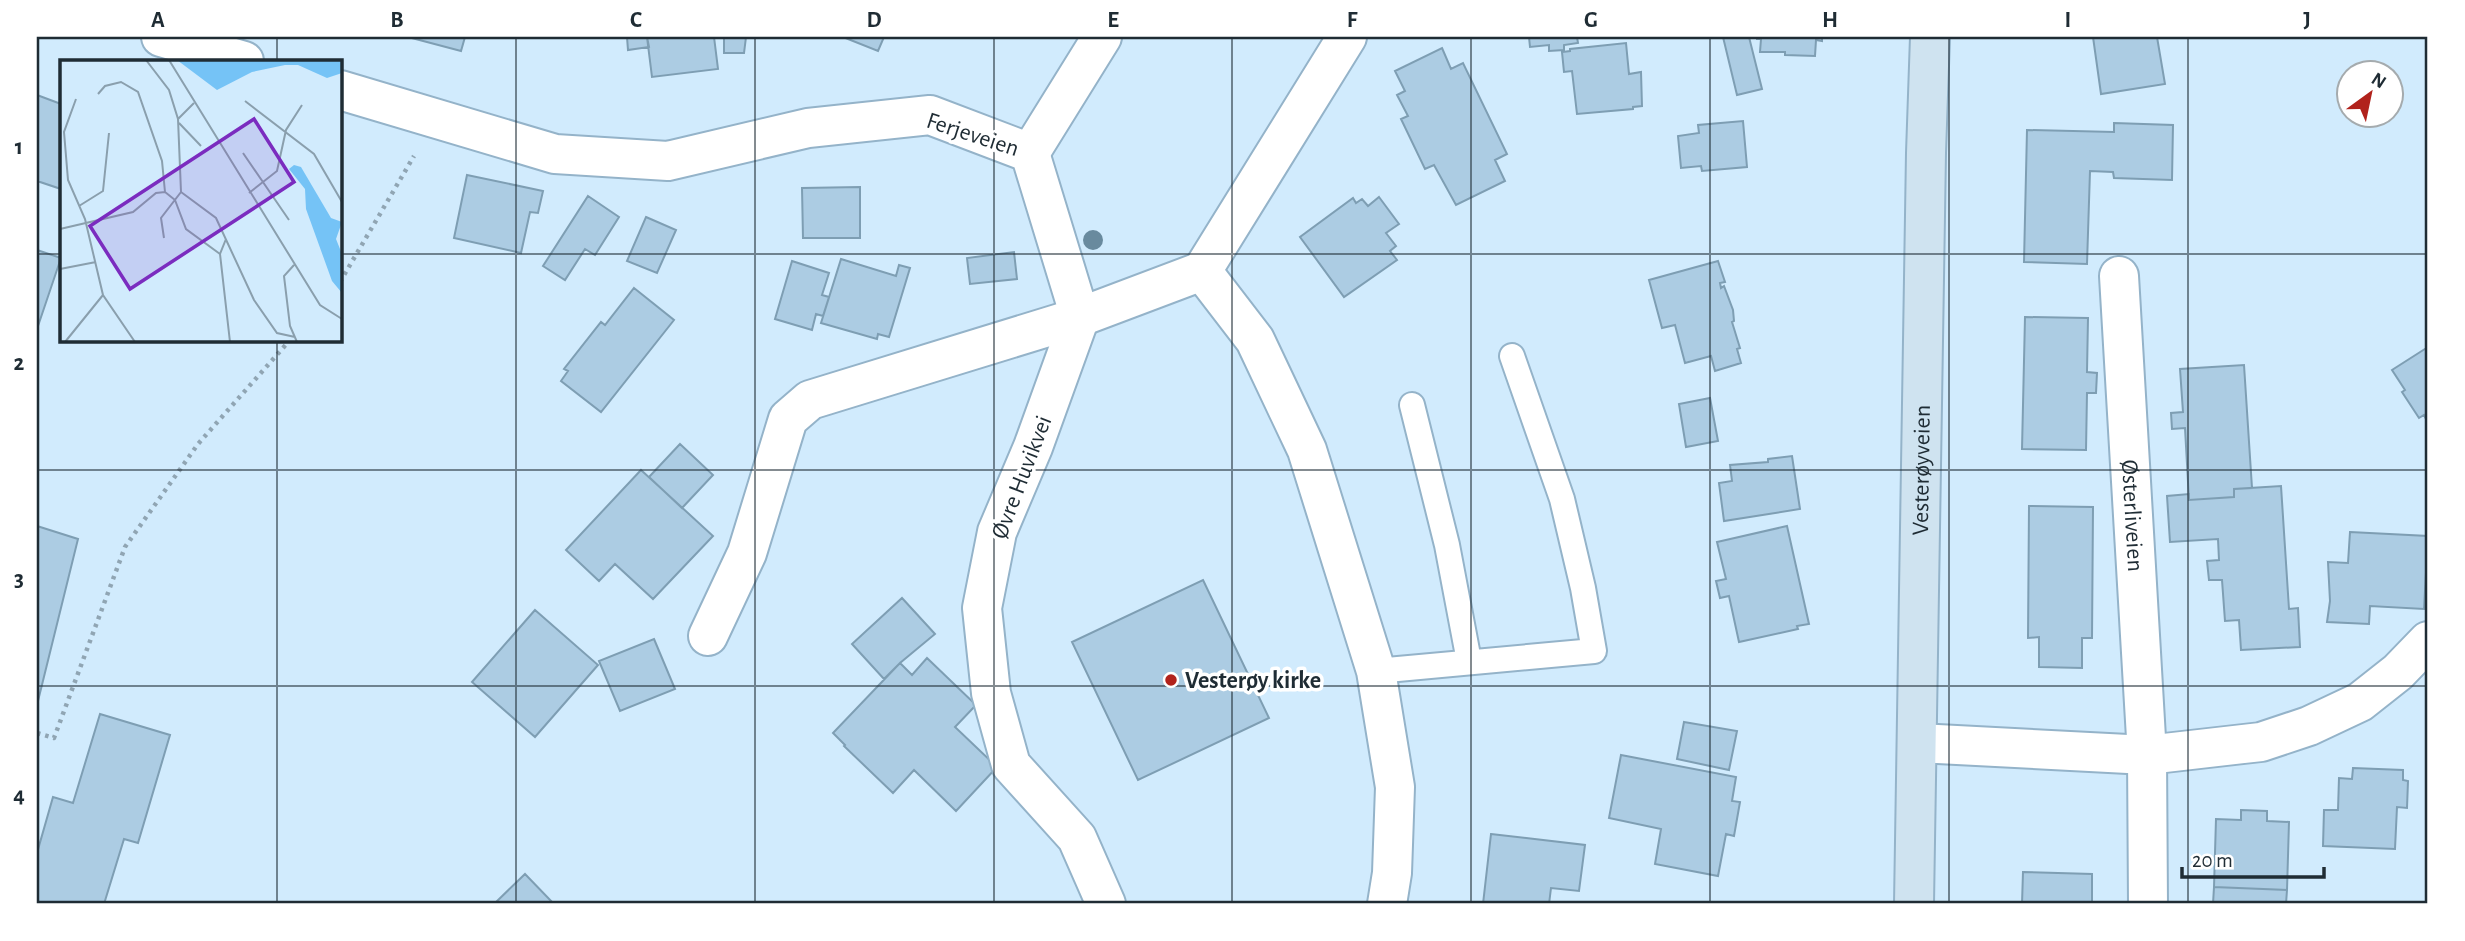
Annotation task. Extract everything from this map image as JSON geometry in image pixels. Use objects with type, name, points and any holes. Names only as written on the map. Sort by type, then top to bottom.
[{"type":"main road","name":"Vesterøyveien","points":[[1914,904],[1930,37]]},
{"type":"street","points":[[160,37],[240,60]]},
{"type":"street","points":[[1030,153],[1102,37]]},
{"type":"street","points":[[708,636],[747,552],[788,419],[810,400],[1080,317],[1202,271],[1348,37]]},
{"type":"street","name":"Ferjeveien","points":[[341,90],[555,154],[668,161],[808,128],[930,115],[1030,153],[1080,317]]},
{"type":"street","points":[[1202,271],[1255,340],[1307,450],[1376,671],[1395,787],[1392,873],[1387,904]]},
{"type":"street","name":"Østerliveien","points":[[2119,276],[2147,755],[2148,904]]},
{"type":"street","name":"Øvre Huvikvei","points":[[1080,317],[1033,447],[997,532],[982,608],[992,692],[1011,765],[1077,838],[1106,904]]},
{"type":"street","points":[[1919,743],[2147,755],[2261,742],[2309,726],[2360,702],[2398,672],[2428,641]]},
{"type":"lane","points":[[1376,671],[1594,651],[1583,588],[1562,499],[1512,356]]},
{"type":"lane","points":[[1412,405],[1447,545],[1469,662]]},
{"type":"path","points":[[341,280],[435,119]]},
{"type":"path","points":[[37,733],[54,738],[125,547],[198,444],[289,341]]},
{"type":"building","points":[[408,37],[465,37],[461,51]]},
{"type":"building","points":[[627,37],[647,37],[649,47],[628,50]]},
{"type":"building","points":[[647,37],[714,37],[718,69],[652,77]]},
{"type":"building","points":[[724,37],[746,37],[744,53],[724,53]]},
{"type":"building","points":[[843,37],[884,37],[878,51]]},
{"type":"building","points":[[1529,37],[1577,37],[1578,43],[1564,45],[1564,50],[1549,51],[1549,45],[1530,47]]},
{"type":"building","points":[[1723,37],[1749,37],[1762,89],[1737,95]]},
{"type":"building","points":[[1757,37],[1822,37],[1822,41],[1816,40],[1815,56],[1785,55],[1785,52],[1760,52],[1761,39]]},
{"type":"building","points":[[2093,37],[2157,37],[2165,84],[2101,94]]},
{"type":"building","points":[[1626,43],[1629,74],[1641,72],[1642,106],[1577,114],[1572,71],[1564,72],[1562,52]]},
{"type":"building","points":[[1442,48],[1451,69],[1463,63],[1507,154],[1495,160],[1505,181],[1456,205],[1434,165],[1425,169],[1401,119],[1408,116],[1397,95],[1405,91],[1395,71]]},
{"type":"building","points":[[37,95],[60,104],[60,189],[37,181]]},
{"type":"building","points":[[1743,121],[1747,167],[1702,171],[1701,166],[1681,168],[1678,136],[1699,133],[1698,125]]},
{"type":"building","points":[[2114,123],[2173,125],[2172,180],[2114,178],[2113,172],[2090,171],[2087,264],[2024,262],[2027,130],[2114,132]]},
{"type":"building","points":[[467,175],[543,191],[538,213],[530,212],[521,253],[454,238]]},
{"type":"building","points":[[860,187],[860,238],[803,238],[802,188]]},
{"type":"building","points":[[588,196],[619,217],[595,255],[585,249],[565,280],[543,266]]},
{"type":"building","points":[[1379,197],[1399,224],[1386,233],[1396,246],[1390,251],[1397,260],[1344,297],[1300,237],[1353,198],[1356,203],[1362,199],[1368,206]]},
{"type":"building","points":[[646,217],[676,230],[657,273],[627,261]]},
{"type":"building","points":[[37,250],[60,258],[60,261],[37,329]]},
{"type":"building","points":[[1014,252],[1017,279],[970,284],[967,258]]},
{"type":"building","points":[[841,259],[896,276],[899,265],[910,268],[889,337],[878,334],[877,339],[821,323]]},
{"type":"building","points":[[792,261],[829,273],[822,295],[829,297],[823,316],[816,314],[812,330],[775,319]]},
{"type":"building","points":[[1718,261],[1725,282],[1720,283],[1721,288],[1724,286],[1733,310],[1732,322],[1740,348],[1737,349],[1741,363],[1715,371],[1711,356],[1685,363],[1675,325],[1662,328],[1649,280]]},
{"type":"building","points":[[634,288],[674,320],[601,412],[561,381],[568,371],[564,369],[601,322],[605,325]]},
{"type":"building","points":[[2025,317],[2088,318],[2087,372],[2097,373],[2096,393],[2087,393],[2086,450],[2022,449]]},
{"type":"building","points":[[2428,347],[2428,423],[2424,415],[2419,418],[2392,370]]},
{"type":"building","points":[[2244,365],[2252,488],[2234,489],[2234,497],[2189,500],[2185,428],[2172,429],[2171,413],[2183,412],[2180,369]]},
{"type":"building","points":[[1710,398],[1718,441],[1686,447],[1679,404]]},
{"type":"building","points":[[680,444],[713,475],[682,508],[649,477]]},
{"type":"building","points":[[1792,456],[1800,509],[1724,521],[1719,483],[1732,481],[1730,465],[1768,462],[1768,459]]},
{"type":"building","points":[[641,470],[713,536],[653,599],[615,564],[599,581],[566,550]]},
{"type":"building","points":[[2281,486],[2289,609],[2298,608],[2300,647],[2241,650],[2239,620],[2225,621],[2222,580],[2209,580],[2207,561],[2219,560],[2218,539],[2170,542],[2167,496],[2189,494],[2189,500],[2234,497],[2234,489]]},
{"type":"building","points":[[2029,506],[2093,507],[2092,638],[2082,638],[2082,668],[2039,667],[2039,637],[2028,638]]},
{"type":"building","points":[[37,526],[78,539],[37,705]]},
{"type":"building","points":[[1787,526],[1809,624],[1797,626],[1798,629],[1739,642],[1729,596],[1720,598],[1716,581],[1726,579],[1717,542]]},
{"type":"building","points":[[2350,532],[2428,536],[2424,609],[2370,606],[2369,624],[2327,622],[2330,601],[2328,562],[2348,563]]},
{"type":"building","name":"Vesterøy kirke","points":[[1203,580],[1269,718],[1138,780],[1072,642]]},
{"type":"building","points":[[902,598],[935,634],[884,679],[852,644]]},
{"type":"building","points":[[535,610],[598,665],[535,737],[472,682]]},
{"type":"building","points":[[654,639],[675,689],[620,711],[599,661]]},
{"type":"building","points":[[927,658],[976,705],[955,727],[997,767],[956,811],[914,770],[893,793],[833,733],[900,663],[912,675]]},
{"type":"building","points":[[100,714],[170,735],[138,843],[124,839],[104,904],[37,904],[37,853],[53,797],[73,803]]},
{"type":"building","points":[[1684,722],[1737,731],[1729,770],[1677,759]]},
{"type":"building","points":[[1621,755],[1736,777],[1732,801],[1740,802],[1734,836],[1726,834],[1718,876],[1655,864],[1661,829],[1609,818]]},
{"type":"building","points":[[2353,768],[2403,770],[2403,780],[2408,781],[2407,808],[2397,807],[2395,849],[2323,846],[2324,810],[2338,810],[2339,778],[2352,779]]},
{"type":"building","points":[[2241,810],[2267,811],[2267,821],[2289,822],[2287,890],[2214,887],[2216,819],[2241,820]]},
{"type":"building","points":[[1491,834],[1585,845],[1579,891],[1551,888],[1549,904],[1483,904]]},
{"type":"building","points":[[2023,872],[2092,874],[2092,904],[2022,904]]},
{"type":"building","points":[[525,874],[554,904],[494,904]]},
{"type":"building","points":[[2214,887],[2287,890],[2286,904],[2213,904]]},
{"type":"place","name":"Vesterøy kirke","points":[[1171,680]]}]
